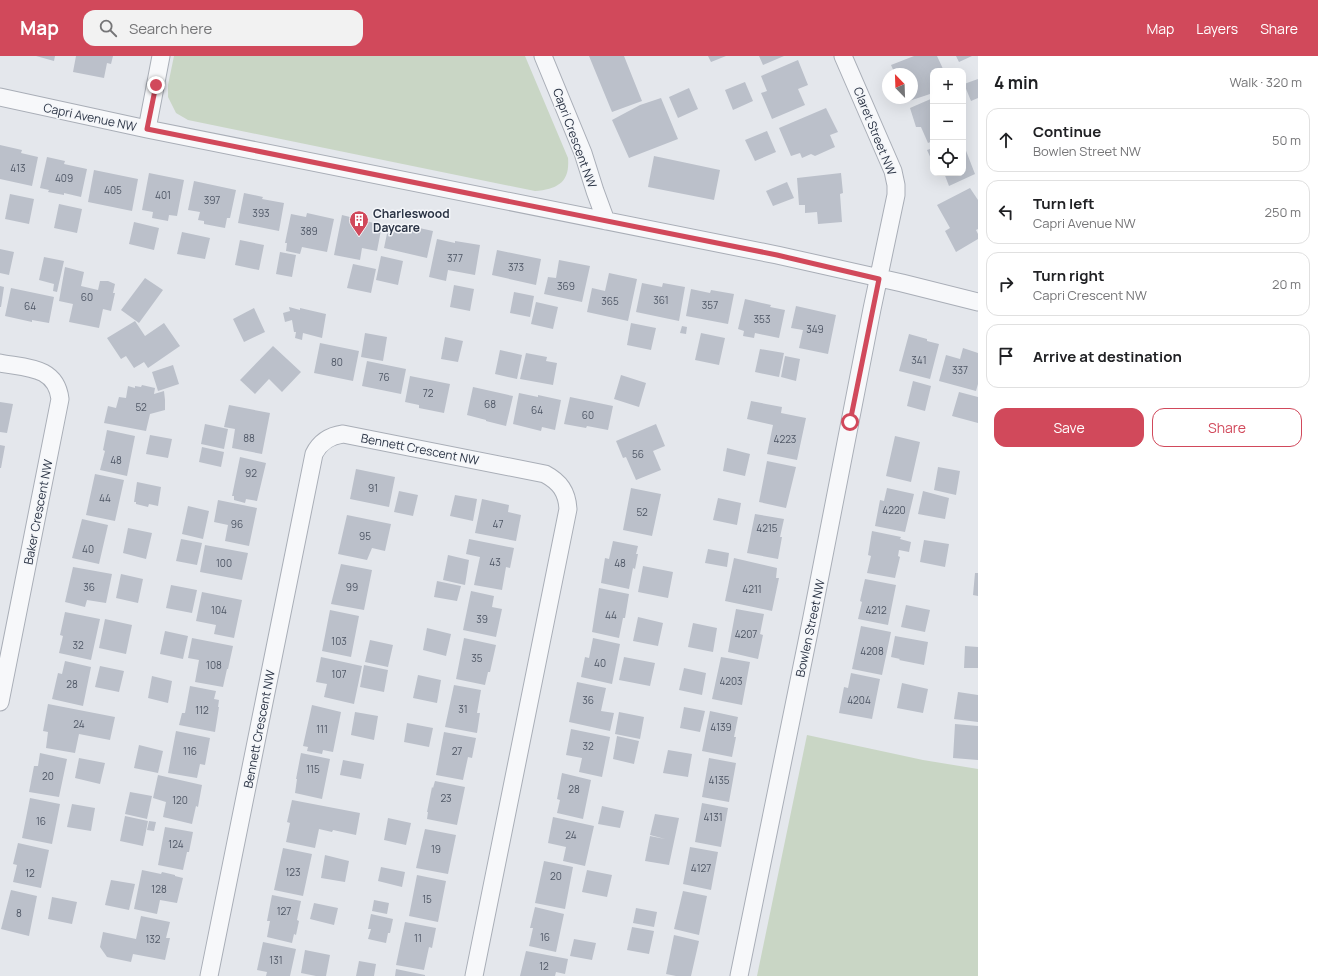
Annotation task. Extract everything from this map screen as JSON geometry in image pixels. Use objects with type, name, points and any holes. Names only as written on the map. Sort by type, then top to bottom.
[{"type":"street","points":[[147,129],[161,56]]},
{"type":"street","name":"Capri Crescent NW","points":[[543,56],[583,153],[594,191],[606,221]]},
{"type":"street","name":"Claret Street NW","points":[[844,56],[893,171],[896,185],[894,208],[879,279]]},
{"type":"street","name":"Capri Avenue NW","points":[[0,97],[147,129],[777,255],[978,302]]},
{"type":"street","name":"Bowlen Street NW","points":[[739,976],[879,279]]},
{"type":"street","name":"Baker Crescent NW","points":[[0,363],[43,372],[50,376],[59,390],[60,399],[0,702]]},
{"type":"street","name":"Bennett Crescent NW","points":[[209,976],[314,454],[321,443],[334,435],[343,434],[545,474],[559,483],[564,490],[567,499],[567,514],[474,976]]},
{"type":"green space","points":[[174,56],[525,56],[568,158],[567,173],[561,183],[556,186],[535,191],[188,120],[176,113],[168,97],[168,85]]},
{"type":"green space","points":[[807,735],[923,760],[978,769],[978,976],[757,976]]},
{"type":"building","points":[[36,56],[55,56],[54,61]]},
{"type":"building","points":[[76,56],[113,56],[111,64],[107,63],[104,78],[73,72]]},
{"type":"building","points":[[589,56],[624,56],[642,101],[612,112]]},
{"type":"building","points":[[708,56],[726,56],[711,62]]},
{"type":"building","points":[[759,56],[784,56],[763,65]]},
{"type":"building","points":[[914,56],[937,56],[943,68],[930,68],[930,94],[918,98],[918,68],[892,68],[891,65]]},
{"type":"building","points":[[956,56],[972,56],[959,62]]},
{"type":"building","points":[[798,60],[808,85],[798,89],[805,105],[772,119],[761,93],[767,91],[761,76]]},
{"type":"building","points":[[978,79],[978,98],[971,101],[966,89],[966,83]]},
{"type":"building","points":[[745,82],[753,101],[733,110],[725,90]]},
{"type":"building","points":[[689,88],[698,109],[678,118],[669,97]]},
{"type":"building","points":[[661,98],[678,139],[629,158],[612,120],[640,105]]},
{"type":"building","points":[[930,99],[930,142],[928,143],[921,127],[916,127],[910,108]]},
{"type":"building","points":[[826,108],[838,132],[830,135],[835,147],[815,156],[811,154],[802,158],[800,153],[791,156],[779,128]]},
{"type":"building","points":[[767,131],[776,152],[755,161],[745,140]]},
{"type":"building","points":[[0,145],[22,150],[21,153],[38,157],[32,186],[0,179]]},
{"type":"building","points":[[930,149],[930,156],[927,150]]},
{"type":"building","points":[[966,151],[975,174],[949,186],[945,176],[966,176]]},
{"type":"building","points":[[654,156],[720,170],[714,200],[648,187]]},
{"type":"building","points":[[47,157],[65,161],[64,164],[87,169],[81,197],[64,193],[64,195],[48,192],[49,190],[40,188]]},
{"type":"building","points":[[94,170],[138,179],[132,211],[88,202]]},
{"type":"building","points":[[149,173],[184,180],[177,216],[169,215],[168,221],[152,218],[153,212],[142,210]]},
{"type":"building","points":[[841,173],[843,193],[840,194],[842,222],[818,224],[817,212],[805,213],[805,205],[799,205],[797,178]]},
{"type":"building","points":[[194,181],[236,190],[230,218],[227,218],[225,228],[204,224],[204,221],[198,220],[200,212],[188,210]]},
{"type":"building","points":[[787,182],[794,198],[773,206],[766,191]]},
{"type":"building","points":[[970,188],[978,200],[978,229],[976,230],[978,239],[956,252],[945,231],[950,228],[937,205]]},
{"type":"building","points":[[244,193],[263,197],[262,199],[284,203],[279,231],[238,223]]},
{"type":"building","points":[[10,194],[34,199],[29,224],[5,219]]},
{"type":"building","points":[[59,204],[82,209],[77,233],[54,228]]},
{"type":"building","points":[[307,213],[334,219],[327,252],[302,247],[300,254],[286,251],[287,243],[285,243],[291,214],[306,217]]},
{"type":"building","name":"Charleswood Daycare","points":[[342,215],[382,225],[377,251],[362,248],[360,260],[334,255]]},
{"type":"building","points":[[134,222],[159,228],[154,250],[129,244]]},
{"type":"building","points":[[389,224],[409,228],[410,226],[433,231],[427,258],[384,248]]},
{"type":"building","points":[[182,232],[210,238],[205,259],[177,254]]},
{"type":"building","points":[[437,239],[455,243],[455,241],[480,245],[475,275],[448,270],[446,281],[429,277]]},
{"type":"building","points":[[240,240],[264,245],[259,270],[235,265]]},
{"type":"building","points":[[0,249],[14,252],[9,275],[0,273]]},
{"type":"building","points":[[497,250],[541,259],[536,285],[492,275]]},
{"type":"building","points":[[280,252],[296,255],[292,277],[276,274]]},
{"type":"building","points":[[381,256],[403,261],[398,285],[376,280]]},
{"type":"building","points":[[44,257],[64,261],[57,292],[53,291],[54,284],[39,280]]},
{"type":"building","points":[[559,260],[590,266],[582,302],[544,294],[548,277],[556,278]]},
{"type":"building","points":[[353,264],[376,269],[371,293],[347,288]]},
{"type":"building","points":[[65,267],[84,272],[81,286],[98,290],[100,281],[108,281],[115,284],[113,293],[115,293],[111,311],[103,309],[99,328],[69,322],[73,304],[59,301]]},
{"type":"building","points":[[609,273],[637,279],[628,321],[587,312],[592,288],[605,291]]},
{"type":"building","points":[[145,278],[163,290],[139,323],[121,310]]},
{"type":"building","points":[[642,283],[662,287],[663,283],[685,287],[679,321],[636,312]]},
{"type":"building","points":[[454,285],[474,289],[470,311],[450,307]]},
{"type":"building","points":[[0,286],[4,287],[1,307],[0,307]]},
{"type":"building","points":[[11,288],[54,297],[49,323],[32,320],[32,322],[5,316]]},
{"type":"building","points":[[691,289],[710,293],[711,290],[734,294],[728,324],[686,316]]},
{"type":"building","points":[[514,292],[534,296],[530,317],[510,313]]},
{"type":"building","points":[[745,299],[785,310],[779,338],[755,333],[754,338],[743,336],[744,331],[738,329]]},
{"type":"building","points":[[536,302],[558,307],[553,329],[531,324]]},
{"type":"building","points":[[796,306],[836,315],[828,354],[799,348],[803,330],[791,328]]},
{"type":"building","points":[[289,307],[326,314],[322,338],[303,333],[302,340],[295,338],[296,332],[294,332],[292,320],[285,322],[283,313],[290,311]]},
{"type":"building","points":[[254,308],[265,332],[244,342],[233,319]]},
{"type":"building","points":[[135,321],[145,336],[164,323],[180,346],[148,368],[144,362],[134,368],[126,356],[121,359],[107,338]]},
{"type":"building","points":[[631,323],[656,328],[651,350],[627,345]]},
{"type":"building","points":[[682,326],[687,327],[686,334],[680,333]]},
{"type":"building","points":[[365,333],[387,337],[383,361],[361,357]]},
{"type":"building","points":[[701,333],[725,338],[719,365],[695,360]]},
{"type":"building","points":[[909,334],[939,344],[930,379],[899,371]]},
{"type":"building","points":[[445,337],[463,341],[458,362],[441,359]]},
{"type":"building","points":[[320,343],[359,351],[353,381],[314,373]]},
{"type":"building","points":[[273,346],[301,372],[282,392],[269,379],[255,394],[240,380]]},
{"type":"building","points":[[963,348],[978,353],[978,384],[976,391],[939,381],[946,355],[960,359]]},
{"type":"building","points":[[760,349],[784,353],[779,377],[755,372]]},
{"type":"building","points":[[500,350],[522,355],[517,379],[495,374]]},
{"type":"building","points":[[526,353],[547,357],[546,361],[557,363],[553,385],[520,379]]},
{"type":"building","points":[[785,356],[800,359],[796,381],[781,377]]},
{"type":"building","points":[[367,361],[406,369],[401,394],[362,386]]},
{"type":"building","points":[[173,365],[179,384],[158,391],[152,372]]},
{"type":"building","points":[[621,375],[646,383],[639,407],[614,399]]},
{"type":"building","points":[[410,376],[450,384],[444,413],[419,408],[419,405],[405,402]]},
{"type":"building","points":[[913,381],[931,386],[925,411],[907,406]]},
{"type":"building","points":[[142,385],[155,388],[154,394],[164,391],[165,400],[165,410],[150,414],[146,431],[104,423],[108,406],[116,408],[119,397],[126,398],[128,386],[135,388],[135,386],[141,387]]},
{"type":"building","points":[[473,387],[513,396],[506,426],[467,415]]},
{"type":"building","points":[[959,392],[978,397],[978,423],[952,416]]},
{"type":"building","points":[[519,393],[561,400],[555,430],[542,427],[541,431],[513,424]]},
{"type":"building","points":[[570,397],[613,406],[608,430],[564,424]]},
{"type":"building","points":[[751,401],[782,407],[781,413],[806,418],[797,460],[767,454],[773,425],[747,419]]},
{"type":"building","points":[[0,402],[13,404],[7,433],[0,432]]},
{"type":"building","points":[[229,405],[270,413],[262,454],[232,448],[235,429],[224,427]]},
{"type":"building","points":[[205,424],[228,429],[224,449],[201,444]]},
{"type":"building","points":[[656,424],[665,446],[653,451],[661,470],[636,480],[626,457],[623,458],[616,441]]},
{"type":"building","points":[[107,430],[135,436],[127,476],[100,470],[105,451],[103,450]]},
{"type":"building","points":[[150,435],[172,439],[168,458],[146,454]]},
{"type":"building","points":[[895,436],[920,442],[911,482],[886,476]]},
{"type":"building","points":[[0,445],[5,446],[1,468],[0,468]]},
{"type":"building","points":[[202,447],[224,452],[221,467],[199,462]]},
{"type":"building","points":[[727,448],[750,454],[745,476],[723,471]]},
{"type":"building","points":[[240,457],[266,463],[257,501],[246,499],[245,503],[234,500],[234,496],[232,496]]},
{"type":"building","points":[[767,461],[796,467],[786,508],[759,502]]},
{"type":"building","points":[[938,467],[960,471],[956,495],[934,490]]},
{"type":"building","points":[[356,469],[395,477],[389,507],[350,499]]},
{"type":"building","points":[[95,474],[124,480],[115,521],[86,515]]},
{"type":"building","points":[[137,482],[161,487],[158,506],[149,504],[148,507],[136,504],[136,502],[134,502]]},
{"type":"building","points":[[631,488],[661,494],[652,536],[623,530]]},
{"type":"building","points":[[887,488],[914,494],[905,532],[875,526],[880,500],[884,501]]},
{"type":"building","points":[[399,491],[418,495],[413,516],[394,512]]},
{"type":"building","points":[[923,491],[949,498],[945,519],[918,514]]},
{"type":"building","points":[[455,495],[477,499],[473,521],[450,516]]},
{"type":"building","points":[[718,498],[741,503],[737,525],[713,520]]},
{"type":"building","points":[[482,499],[509,505],[508,512],[521,515],[516,541],[475,533]]},
{"type":"building","points":[[218,500],[257,508],[249,546],[225,541],[228,525],[214,522]]},
{"type":"building","points":[[188,506],[209,511],[203,539],[182,534]]},
{"type":"building","points":[[755,514],[784,519],[780,537],[782,537],[778,559],[747,553]]},
{"type":"building","points":[[347,515],[391,524],[385,551],[372,548],[367,560],[338,554]]},
{"type":"building","points":[[82,519],[108,525],[99,564],[72,558]]},
{"type":"building","points":[[128,528],[152,533],[146,559],[123,553]]},
{"type":"building","points":[[872,531],[901,537],[900,539],[911,542],[909,552],[899,550],[898,556],[900,557],[895,578],[867,573],[871,556],[868,555]]},
{"type":"building","points":[[181,539],[202,543],[197,565],[176,561]]},
{"type":"building","points":[[469,539],[514,548],[510,568],[506,567],[502,590],[474,585],[480,557],[466,554]]},
{"type":"building","points":[[924,540],[949,544],[945,567],[920,562]]},
{"type":"building","points":[[613,541],[638,546],[635,569],[633,568],[629,589],[601,583],[605,558],[609,559]]},
{"type":"building","points":[[205,545],[248,553],[242,580],[200,572]]},
{"type":"building","points":[[708,549],[729,553],[727,567],[705,563]]},
{"type":"building","points":[[448,555],[469,560],[465,585],[443,580]]},
{"type":"building","points":[[734,558],[777,568],[776,578],[779,578],[772,611],[725,601]]},
{"type":"building","points":[[341,564],[372,570],[364,610],[331,604]]},
{"type":"building","points":[[643,566],[673,572],[668,598],[638,592]]},
{"type":"building","points":[[73,567],[112,574],[106,603],[87,600],[85,607],[65,602]]},
{"type":"building","points":[[975,573],[978,573],[978,596],[973,595]]},
{"type":"building","points":[[121,574],[143,579],[138,603],[116,598]]},
{"type":"building","points":[[865,579],[896,585],[888,625],[858,619]]},
{"type":"building","points":[[437,581],[461,586],[457,601],[434,597]]},
{"type":"building","points":[[171,585],[197,590],[192,613],[166,608]]},
{"type":"building","points":[[599,588],[629,594],[625,618],[623,618],[619,638],[592,632]]},
{"type":"building","points":[[471,591],[494,596],[492,607],[502,609],[496,637],[463,630]]},
{"type":"building","points":[[202,592],[242,600],[234,638],[214,634],[216,625],[196,621]]},
{"type":"building","points":[[906,605],[930,610],[925,632],[901,627]]},
{"type":"building","points":[[736,609],[764,614],[760,634],[763,635],[758,659],[728,652]]},
{"type":"building","points":[[330,610],[359,616],[351,657],[322,651]]},
{"type":"building","points":[[65,612],[100,619],[91,660],[59,653],[63,636],[60,635]]},
{"type":"building","points":[[638,617],[663,623],[658,646],[633,641]]},
{"type":"building","points":[[105,619],[132,625],[126,654],[99,648]]},
{"type":"building","points":[[693,623],[717,628],[713,652],[688,647]]},
{"type":"building","points":[[861,626],[891,632],[882,675],[852,669]]},
{"type":"building","points":[[427,628],[451,634],[446,656],[423,650]]},
{"type":"building","points":[[165,631],[188,636],[183,659],[160,654]]},
{"type":"building","points":[[895,636],[928,642],[924,665],[891,657]]},
{"type":"building","points":[[192,638],[233,646],[223,687],[195,682],[199,660],[188,658]]},
{"type":"building","points":[[464,638],[496,645],[490,672],[488,672],[485,685],[456,679]]},
{"type":"building","points":[[593,638],[620,644],[612,684],[581,677],[585,657],[589,658]]},
{"type":"building","points":[[370,640],[393,645],[388,667],[365,662]]},
{"type":"building","points":[[965,646],[978,647],[978,668],[964,668]]},
{"type":"building","points":[[321,657],[362,666],[354,704],[324,697],[327,684],[316,682]]},
{"type":"building","points":[[624,657],[655,663],[650,686],[619,680]]},
{"type":"building","points":[[721,657],[750,662],[742,705],[712,699]]},
{"type":"building","points":[[65,661],[91,667],[83,706],[52,699],[58,673],[62,674]]},
{"type":"building","points":[[364,665],[388,670],[384,692],[360,687]]},
{"type":"building","points":[[100,666],[124,671],[119,692],[95,687]]},
{"type":"building","points":[[684,668],[706,673],[702,695],[679,690]]},
{"type":"building","points":[[851,673],[880,679],[872,719],[839,713],[844,687],[848,688]]},
{"type":"building","points":[[418,675],[441,680],[437,703],[413,698]]},
{"type":"building","points":[[152,676],[172,681],[168,703],[148,698]]},
{"type":"building","points":[[577,682],[606,688],[601,711],[614,713],[610,731],[569,722]]},
{"type":"building","points":[[902,683],[928,689],[923,713],[897,708]]},
{"type":"building","points":[[454,685],[481,690],[477,713],[480,713],[477,733],[445,727]]},
{"type":"building","points":[[190,686],[216,691],[214,699],[219,700],[219,707],[215,732],[179,725],[182,713],[185,713]]},
{"type":"building","points":[[958,692],[978,695],[978,722],[954,719]]},
{"type":"building","points":[[48,704],[115,717],[110,740],[79,734],[75,753],[46,748],[48,732],[43,731]]},
{"type":"building","points":[[312,705],[341,712],[333,752],[323,750],[322,754],[307,751],[308,747],[303,746]]},
{"type":"building","points":[[684,707],[705,711],[700,732],[680,728]]},
{"type":"building","points":[[710,711],[738,717],[732,757],[702,751]]},
{"type":"building","points":[[355,712],[378,716],[374,740],[351,735]]},
{"type":"building","points":[[619,712],[644,717],[640,739],[615,734]]},
{"type":"building","points":[[407,723],[433,728],[429,747],[404,742]]},
{"type":"building","points":[[955,724],[978,726],[978,760],[953,758]]},
{"type":"building","points":[[571,729],[610,737],[602,777],[579,772],[582,758],[566,755]]},
{"type":"building","points":[[176,731],[210,738],[205,765],[200,764],[197,778],[168,773]]},
{"type":"building","points":[[444,732],[476,738],[472,758],[468,757],[463,780],[436,775]]},
{"type":"building","points":[[617,736],[639,741],[634,764],[613,759]]},
{"type":"building","points":[[139,745],[163,751],[158,773],[134,768]]},
{"type":"building","points":[[668,750],[692,754],[688,777],[663,773]]},
{"type":"building","points":[[40,753],[67,759],[59,797],[29,792],[34,766],[38,766]]},
{"type":"building","points":[[301,753],[330,759],[322,799],[295,793]]},
{"type":"building","points":[[79,758],[105,763],[100,784],[75,778]]},
{"type":"building","points":[[709,758],[736,763],[729,802],[702,797]]},
{"type":"building","points":[[343,760],[364,764],[361,779],[340,775]]},
{"type":"building","points":[[562,773],[591,780],[583,819],[557,813],[560,800],[557,799]]},
{"type":"building","points":[[158,775],[202,785],[198,807],[196,806],[192,824],[163,817],[166,802],[153,798]]},
{"type":"building","points":[[435,781],[465,787],[457,825],[427,819],[432,787],[433,788]]},
{"type":"building","points":[[130,792],[152,796],[147,819],[125,814]]},
{"type":"building","points":[[30,798],[60,804],[52,844],[22,838]]},
{"type":"building","points":[[292,800],[360,813],[356,835],[333,830],[332,832],[319,829],[315,848],[286,842],[290,823],[287,822]]},
{"type":"building","points":[[702,803],[728,808],[721,847],[695,842]]},
{"type":"building","points":[[72,804],[95,808],[91,831],[67,827]]},
{"type":"building","points":[[602,806],[624,811],[620,828],[598,824]]},
{"type":"building","points":[[655,814],[679,818],[669,865],[645,861],[650,836],[665,839],[650,835]]},
{"type":"building","points":[[125,816],[148,821],[143,846],[120,841]]},
{"type":"building","points":[[553,817],[594,826],[585,866],[563,861],[566,847],[548,843]]},
{"type":"building","points":[[388,818],[411,823],[406,845],[384,840]]},
{"type":"building","points":[[149,821],[156,822],[154,831],[147,830]]},
{"type":"building","points":[[165,827],[193,832],[189,852],[187,852],[183,870],[158,865]]},
{"type":"building","points":[[425,829],[456,835],[448,874],[416,868]]},
{"type":"building","points":[[18,843],[49,850],[41,888],[13,882],[17,865],[13,864]]},
{"type":"building","points":[[690,847],[718,852],[711,890],[683,884]]},
{"type":"building","points":[[283,848],[312,854],[303,896],[274,890]]},
{"type":"building","points":[[325,855],[349,861],[345,882],[321,878]]},
{"type":"building","points":[[544,861],[573,867],[565,909],[535,903]]},
{"type":"building","points":[[381,867],[405,872],[402,887],[378,881]]},
{"type":"building","points":[[142,870],[161,874],[162,872],[183,878],[177,903],[160,900],[157,914],[134,909]]},
{"type":"building","points":[[587,870],[612,875],[607,897],[582,892]]},
{"type":"building","points":[[417,875],[446,881],[438,922],[409,916]]},
{"type":"building","points":[[111,880],[135,884],[129,910],[105,905]]},
{"type":"building","points":[[11,890],[37,896],[29,936],[1,929]]},
{"type":"building","points":[[683,891],[707,896],[699,935],[674,929]]},
{"type":"building","points":[[272,895],[301,901],[296,935],[294,934],[292,943],[267,937],[270,921],[267,921]]},
{"type":"building","points":[[52,897],[77,902],[72,924],[48,919]]},
{"type":"building","points":[[374,900],[389,903],[387,914],[372,911]]},
{"type":"building","points":[[314,903],[338,908],[334,925],[310,919]]},
{"type":"building","points":[[535,907],[564,914],[556,952],[529,946],[533,928],[530,928]]},
{"type":"building","points":[[636,908],[657,912],[654,927],[633,923]]},
{"type":"building","points":[[371,914],[393,919],[386,943],[368,939],[371,929],[368,929]]},
{"type":"building","points":[[141,916],[170,922],[166,938],[170,938],[165,960],[133,954],[131,962],[107,957],[100,947],[103,932],[136,939]]},
{"type":"building","points":[[405,922],[436,928],[432,948],[429,947],[424,970],[396,965]]},
{"type":"building","points":[[632,927],[654,931],[649,954],[627,950]]},
{"type":"building","points":[[674,935],[699,941],[691,976],[666,974]]},
{"type":"building","points":[[574,939],[596,943],[592,960],[570,956]]},
{"type":"building","points":[[263,942],[296,949],[290,976],[266,976],[267,972],[257,970]]},
{"type":"building","points":[[305,950],[330,955],[326,976],[301,973]]},
{"type":"building","points":[[526,951],[568,959],[565,974],[556,972],[555,976],[520,976]]},
{"type":"building","points":[[359,961],[376,964],[374,976],[356,976]]},
{"type":"building","points":[[396,969],[425,975],[425,976],[395,976]]},
{"type":"place","name":"Charleswood Daycare","points":[[359,237]]},
{"type":"route","points":[[156,85],[147,129],[777,255],[879,279],[850,422]]}]
